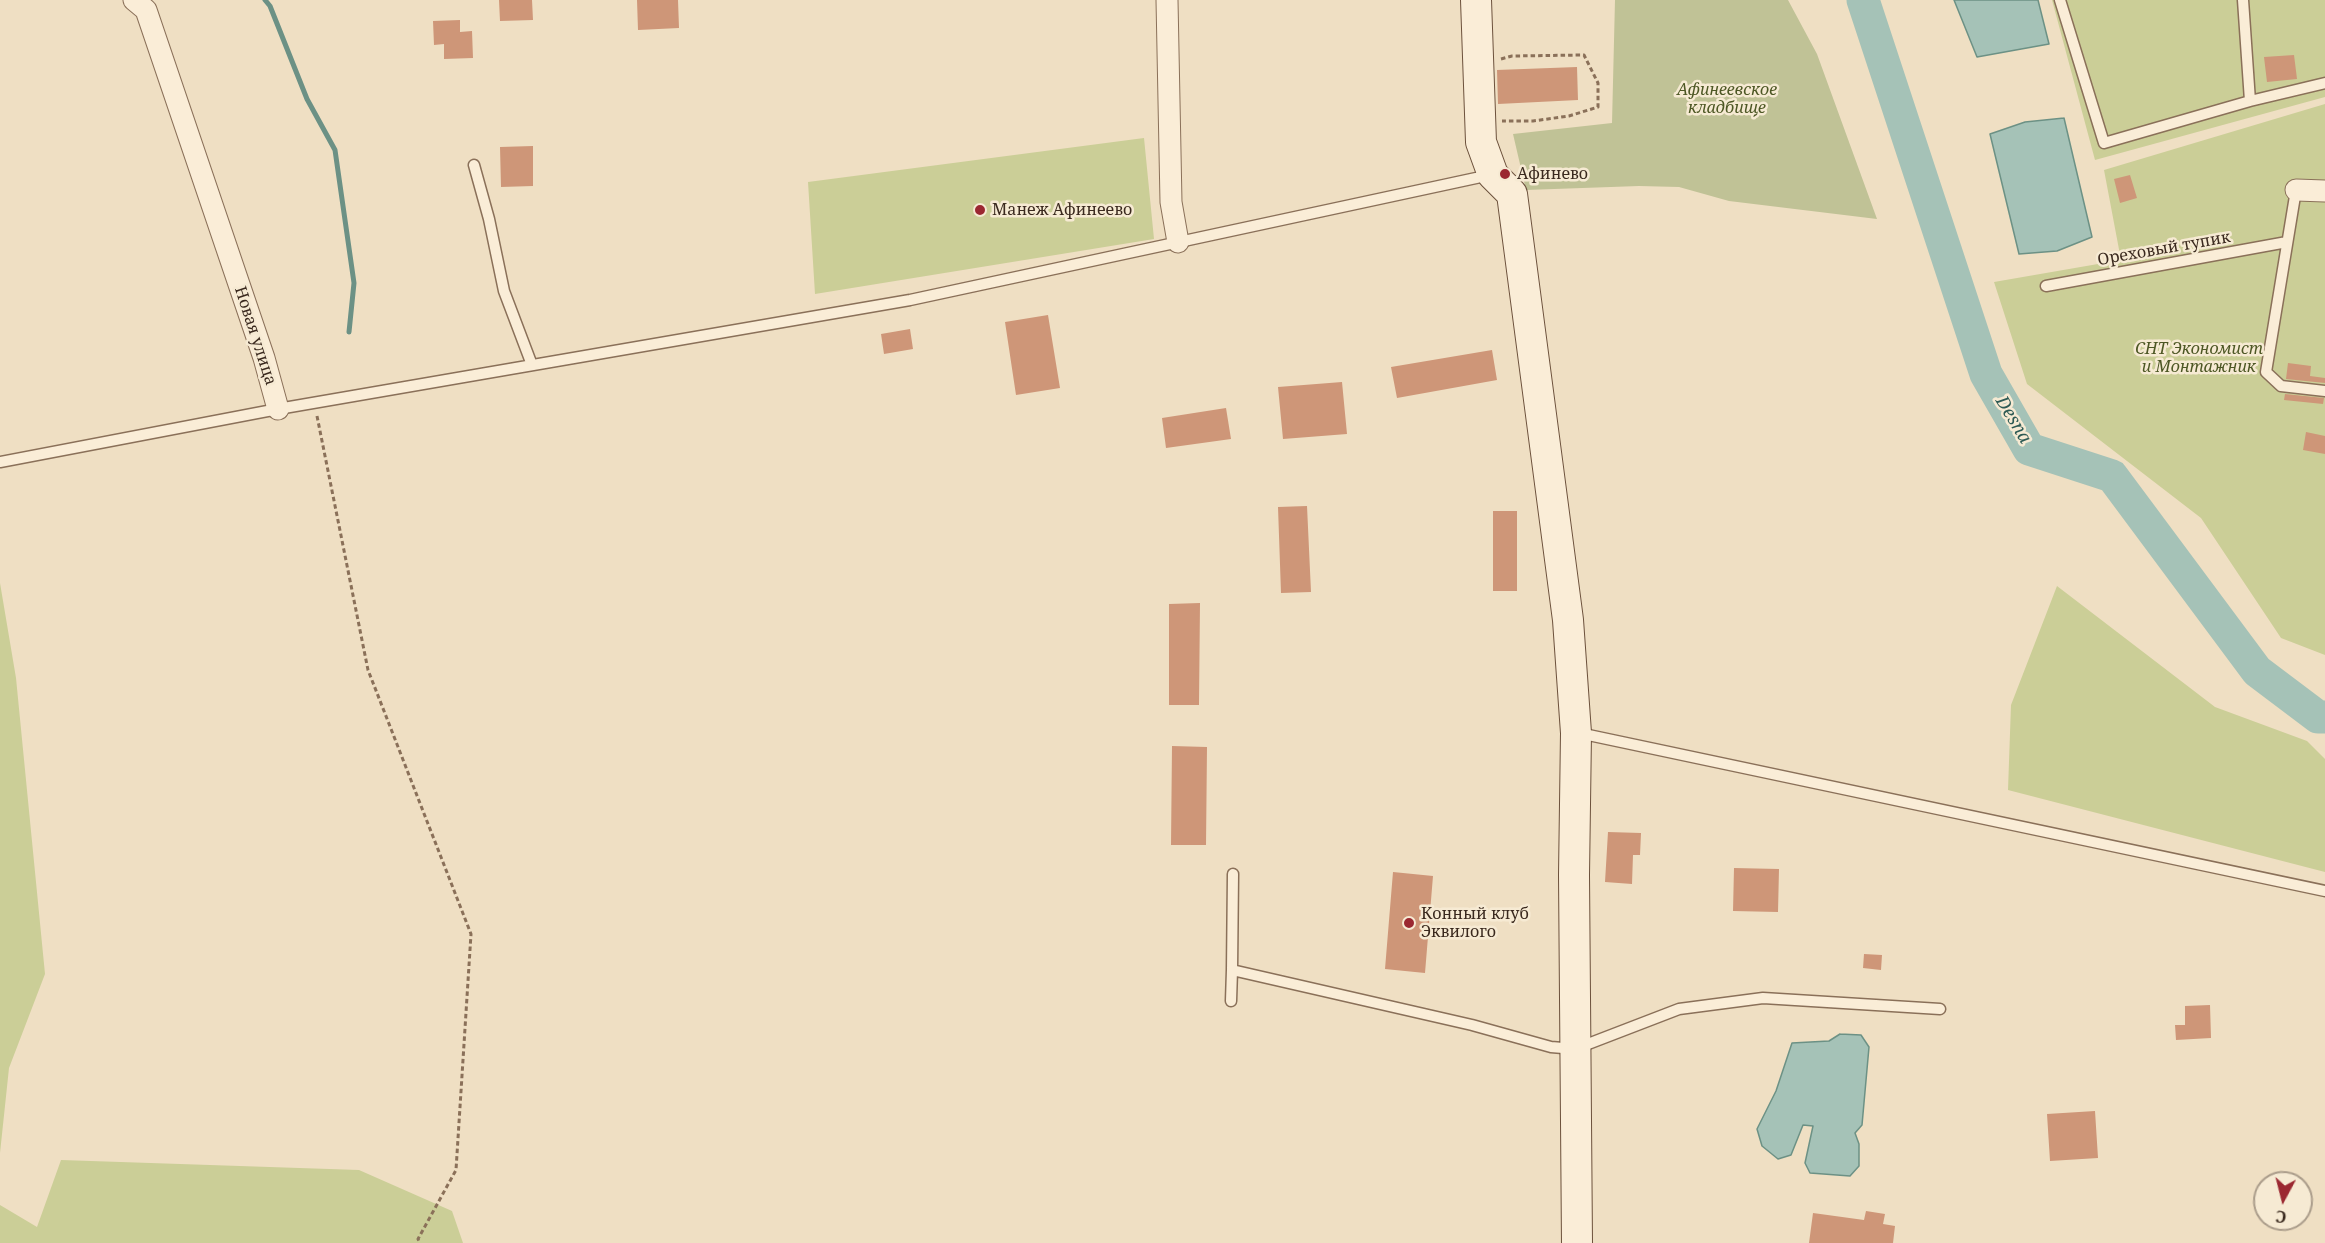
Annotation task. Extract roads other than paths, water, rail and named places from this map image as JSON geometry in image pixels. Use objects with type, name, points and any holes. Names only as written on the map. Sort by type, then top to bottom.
[{"type":"street","name":"Новая улица","points":[[134,0],[146,10],[264,358],[278,409]]},
{"type":"street","points":[[1167,0],[1171,202],[1178,242]]},
{"type":"street","points":[[1476,0],[1481,142],[1493,175],[1512,194],[1568,620],[1576,733],[1574,875],[1577,1243]]},
{"type":"street","points":[[2296,190],[2325,191]]},
{"type":"lane","points":[[2060,0],[2104,143],[2250,101],[2325,83]]},
{"type":"lane","points":[[2242,0],[2250,101]]},
{"type":"lane","points":[[474,165],[489,219],[504,291],[532,365]]},
{"type":"lane","points":[[278,409],[910,300],[1493,175]]},
{"type":"lane","points":[[2296,190],[2266,372],[2282,386],[2325,391]]},
{"type":"lane","name":"Ореховый тупик","points":[[2046,286],[2287,242]]},
{"type":"lane","name":"Новая улица","points":[[0,462],[278,409]]},
{"type":"lane","points":[[1576,733],[2325,891]]},
{"type":"lane","points":[[1231,1001],[1233,874]]},
{"type":"lane","points":[[1232,970],[1472,1025],[1551,1047],[1575,1049],[1678,1009],[1763,998],[1940,1009]]},
{"type":"waterway","points":[[265,0],[270,6],[307,99],[335,150],[354,283],[349,332]]},
{"type":"waterway","name":"Desna","points":[[1863,0],[1986,374],[2029,449],[2112,476],[2257,671],[2318,717],[2325,717]]},
{"type":"place","name":"Афинево","points":[[1505,174]]},
{"type":"place","name":"Манеж Афинеево","points":[[980,210]]},
{"type":"place","name":"Конный клуб Эквилого","points":[[1409,923]]},
{"type":"park label","name":"Афинеевское кладбище","points":[[1727,99]]},
{"type":"park label","name":"СНТ Экономист и Монтажник","points":[[2199,358]]}]
